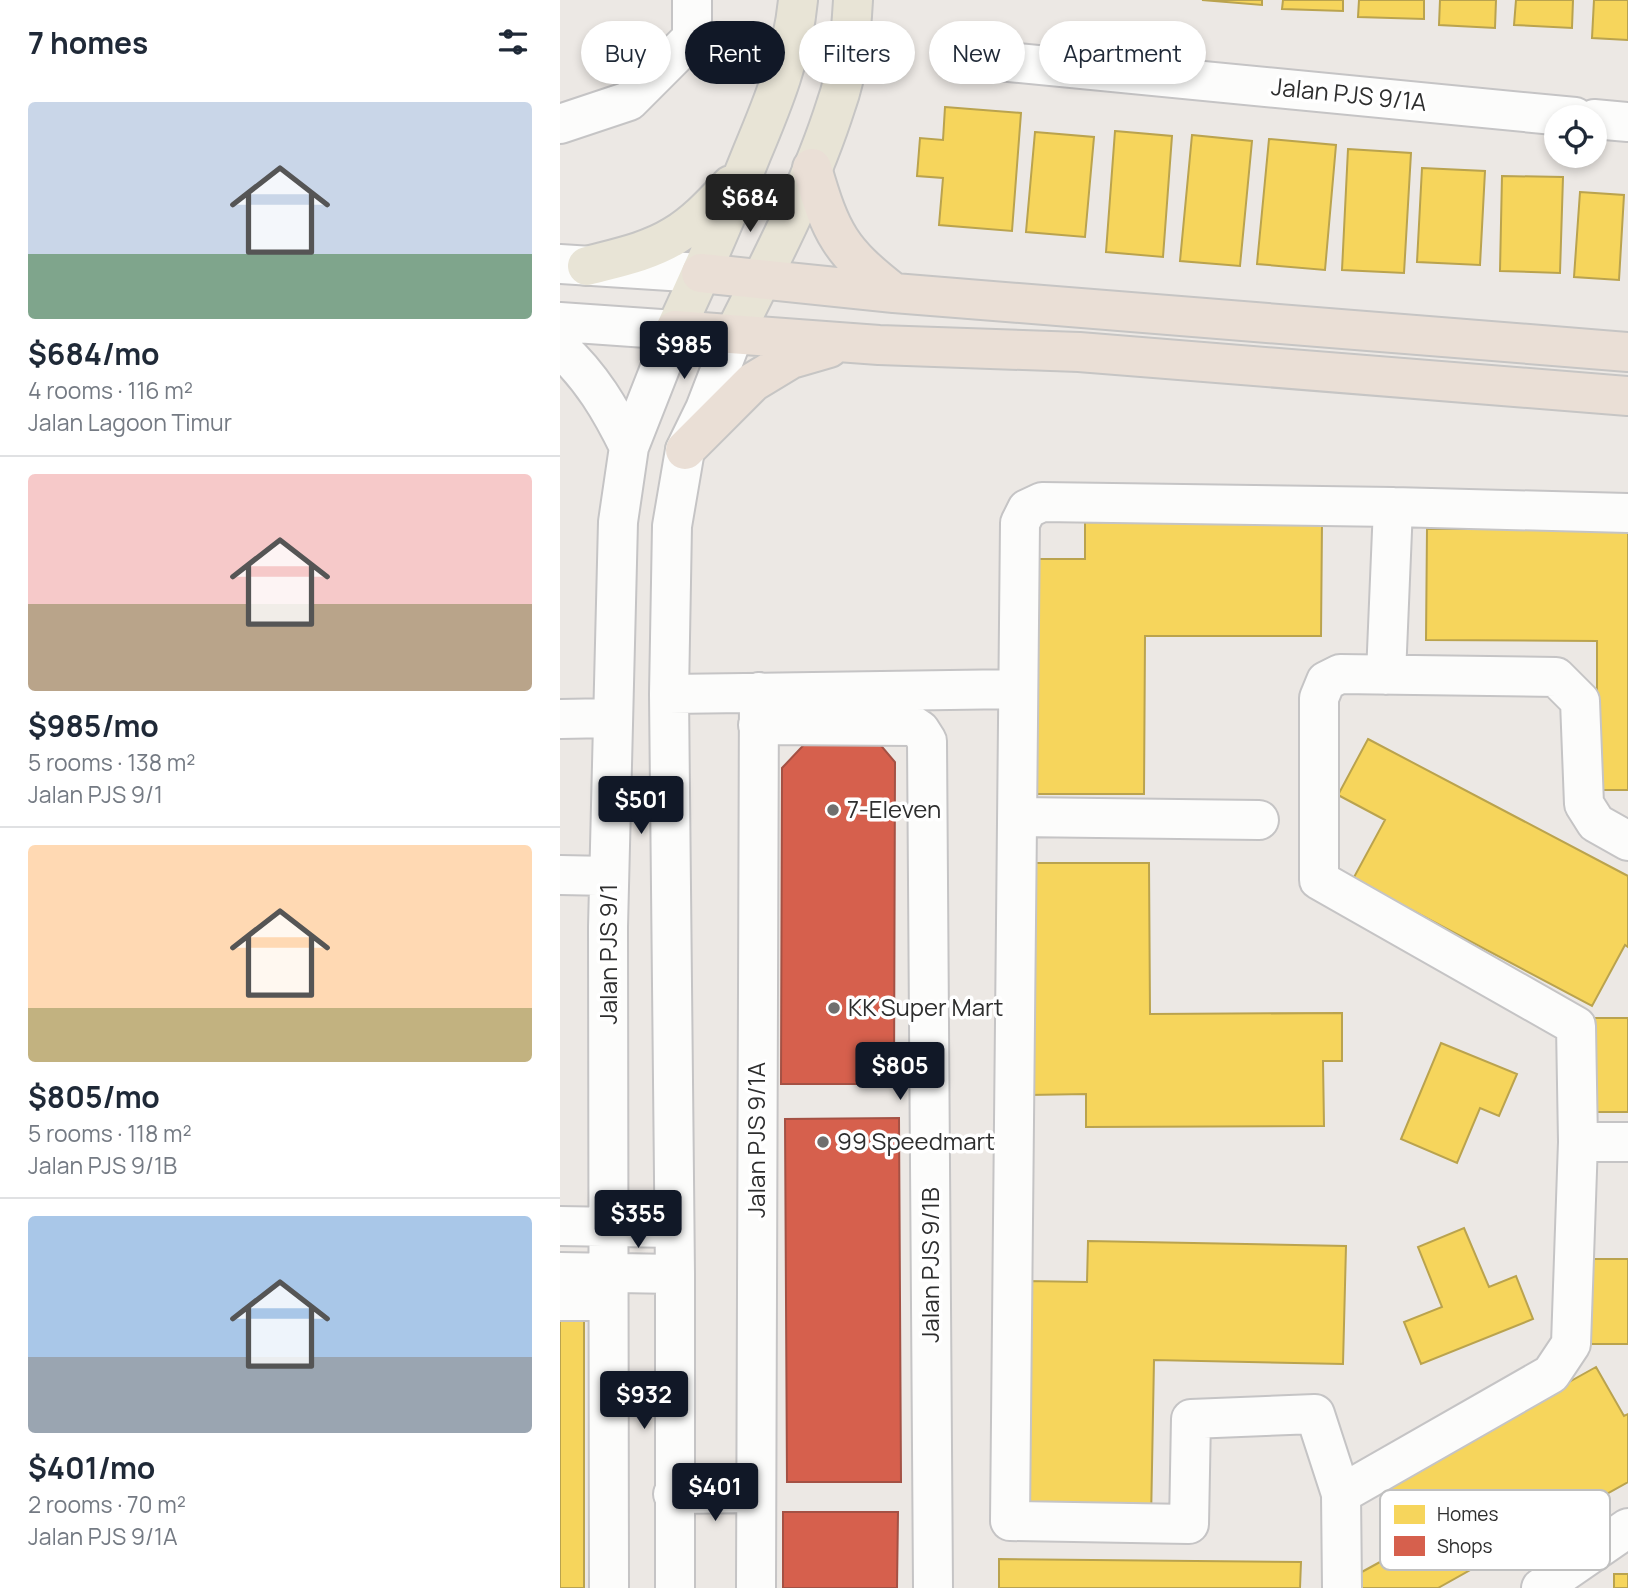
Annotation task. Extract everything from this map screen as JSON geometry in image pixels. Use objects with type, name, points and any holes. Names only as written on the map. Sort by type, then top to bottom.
[{"type":"highway","points":[[812,168],[825,213],[840,242],[861,267],[894,293]]},
{"type":"highway","points":[[701,273],[894,293],[1628,352]]},
{"type":"highway","points":[[675,330],[848,343],[1079,352],[1628,396]]},
{"type":"highway","points":[[685,450],[753,382],[791,359],[848,343]]},
{"type":"main road","points":[[675,330],[778,91],[791,47],[798,0]]},
{"type":"main road","points":[[734,334],[812,168],[837,104],[851,39],[853,0]]},
{"type":"main road","points":[[573,265],[644,251],[675,236],[699,218],[745,171]]},
{"type":"street","points":[[560,124],[629,100],[692,38],[692,0]]},
{"type":"street","name":"Jalan PJS 9/1A","points":[[1025,64],[1544,114]]},
{"type":"street","points":[[1607,120],[1628,122]]},
{"type":"street","points":[[573,265],[701,273]]},
{"type":"street","points":[[560,322],[675,330]]},
{"type":"street","name":"Jalan PJS 9/1","points":[[609,1588],[609,876],[618,522],[629,447],[675,330]]},
{"type":"street","points":[[675,1588],[675,1274],[669,694],[672,526],[685,450],[705,409],[734,334]]},
{"type":"street","points":[[560,348],[593,383],[629,447]]},
{"type":"street","points":[[1342,1588],[1341,1494],[1315,1414],[1191,1419],[1189,1524],[1010,1521],[1020,523],[1027,509],[1042,502],[1628,513]]},
{"type":"street","points":[[1387,675],[1392,507]]},
{"type":"street","points":[[1341,1494],[1551,1374],[1571,1344],[1578,1142],[1576,1026],[1320,880],[1319,698],[1325,681],[1340,674],[1556,677],[1580,701],[1584,804],[1596,823],[1628,841]]},
{"type":"street","points":[[669,694],[759,709],[1018,689]]},
{"type":"street","name":"Jalan PJS 9/1A","points":[[756,1588],[759,709]]},
{"type":"street","name":"Jalan PJS 9/1B","points":[[759,709],[914,726],[928,741],[933,1588]]},
{"type":"street","points":[[560,719],[612,718]]},
{"type":"street","points":[[1018,817],[1259,820]]},
{"type":"street","points":[[560,875],[609,876]]},
{"type":"street","points":[[1578,1142],[1628,1142]]},
{"type":"street","points":[[560,1226],[674,1228]]},
{"type":"street","points":[[560,1272],[608,1287]]},
{"type":"street","points":[[560,1301],[608,1287],[675,1274]]},
{"type":"street","points":[[673,1494],[756,1493]]},
{"type":"street","points":[[1610,1540],[1628,1528]]},
{"type":"street","points":[[1541,1588],[1567,1570]]},
{"type":"building: Homes","points":[[1202,0],[1262,0],[1262,5]]},
{"type":"building: Homes","points":[[1283,0],[1343,0],[1343,11],[1282,9]]},
{"type":"building: Homes","points":[[1359,0],[1424,0],[1424,19],[1358,17]]},
{"type":"building: Homes","points":[[1440,0],[1496,0],[1495,28],[1439,25]]},
{"type":"building: Homes","points":[[1516,0],[1573,0],[1572,28],[1514,25]]},
{"type":"building: Homes","points":[[1594,0],[1628,0],[1628,40],[1592,38]]},
{"type":"building: Homes","points":[[945,107],[1021,113],[1012,231],[939,225],[943,178],[917,176],[920,138],[943,140]]},
{"type":"building: Homes","points":[[1115,131],[1172,136],[1163,257],[1106,252]]},
{"type":"building: Homes","points":[[1035,132],[1094,137],[1085,237],[1026,232]]},
{"type":"building: Homes","points":[[1192,135],[1252,141],[1240,266],[1180,261]]},
{"type":"building: Homes","points":[[1269,139],[1336,145],[1325,270],[1257,264]]},
{"type":"building: Homes","points":[[1348,149],[1411,153],[1404,273],[1342,270]]},
{"type":"building: Homes","points":[[1422,168],[1485,171],[1480,265],[1417,262]]},
{"type":"building: Homes","points":[[1502,176],[1563,177],[1560,273],[1500,271]]},
{"type":"building: Homes","points":[[1580,192],[1624,195],[1619,280],[1574,277]]},
{"type":"building: Homes","points":[[1085,522],[1322,523],[1321,636],[1145,636],[1144,794],[1025,794],[1026,559],[1085,559]]},
{"type":"building: Homes","points":[[1427,529],[1628,529],[1628,790],[1597,790],[1597,641],[1426,640]]},
{"type":"building: Homes","points":[[1368,739],[1628,876],[1628,947],[1625,945],[1592,1006],[1353,879],[1385,820],[1338,795]]},
{"type":"building: Homes","points":[[1028,863],[1149,863],[1150,1014],[1342,1013],[1342,1061],[1323,1061],[1324,1126],[1086,1127],[1086,1094],[1029,1095]]},
{"type":"building: Homes","points":[[1591,1018],[1628,1018],[1628,1112],[1591,1112]]},
{"type":"building: Homes","points":[[1441,1043],[1517,1074],[1499,1116],[1480,1108],[1457,1163],[1401,1139]]},
{"type":"building: Homes","points":[[1464,1228],[1489,1287],[1516,1276],[1533,1319],[1421,1364],[1404,1322],[1442,1307],[1418,1247]]},
{"type":"building: Homes","points":[[1088,1241],[1346,1246],[1343,1364],[1154,1360],[1151,1521],[1022,1519],[1026,1281],[1087,1282]]},
{"type":"building: Homes","points":[[1588,1259],[1628,1259],[1628,1344],[1588,1344]]},
{"type":"building: Homes","points":[[560,1295],[584,1296],[584,1588],[560,1588]]},
{"type":"building: Homes","points":[[1596,1367],[1624,1416],[1628,1414],[1628,1482],[1610,1492],[1379,1488]]},
{"type":"building: Homes","points":[[999,1559],[1301,1562],[1300,1588],[999,1588]]},
{"type":"building: Homes","points":[[1380,1562],[1380,1570],[1470,1570],[1438,1588],[1354,1588],[1349,1579]]},
{"type":"building: Homes","points":[[1614,1574],[1628,1574],[1628,1588],[1614,1588]]},
{"type":"building: Shops","points":[[814,734],[872,735],[895,762],[894,1084],[781,1084],[782,768]]},
{"type":"building: Shops","points":[[899,1118],[901,1482],[787,1482],[785,1119]]},
{"type":"building: Shops","points":[[783,1512],[898,1512],[897,1588],[783,1588]]},
{"type":"place","name":"7-Eleven","points":[[833,810]]},
{"type":"place","name":"KK Super Mart","points":[[834,1008]]},
{"type":"place","name":"99 Speedmart","points":[[823,1142]]}]
